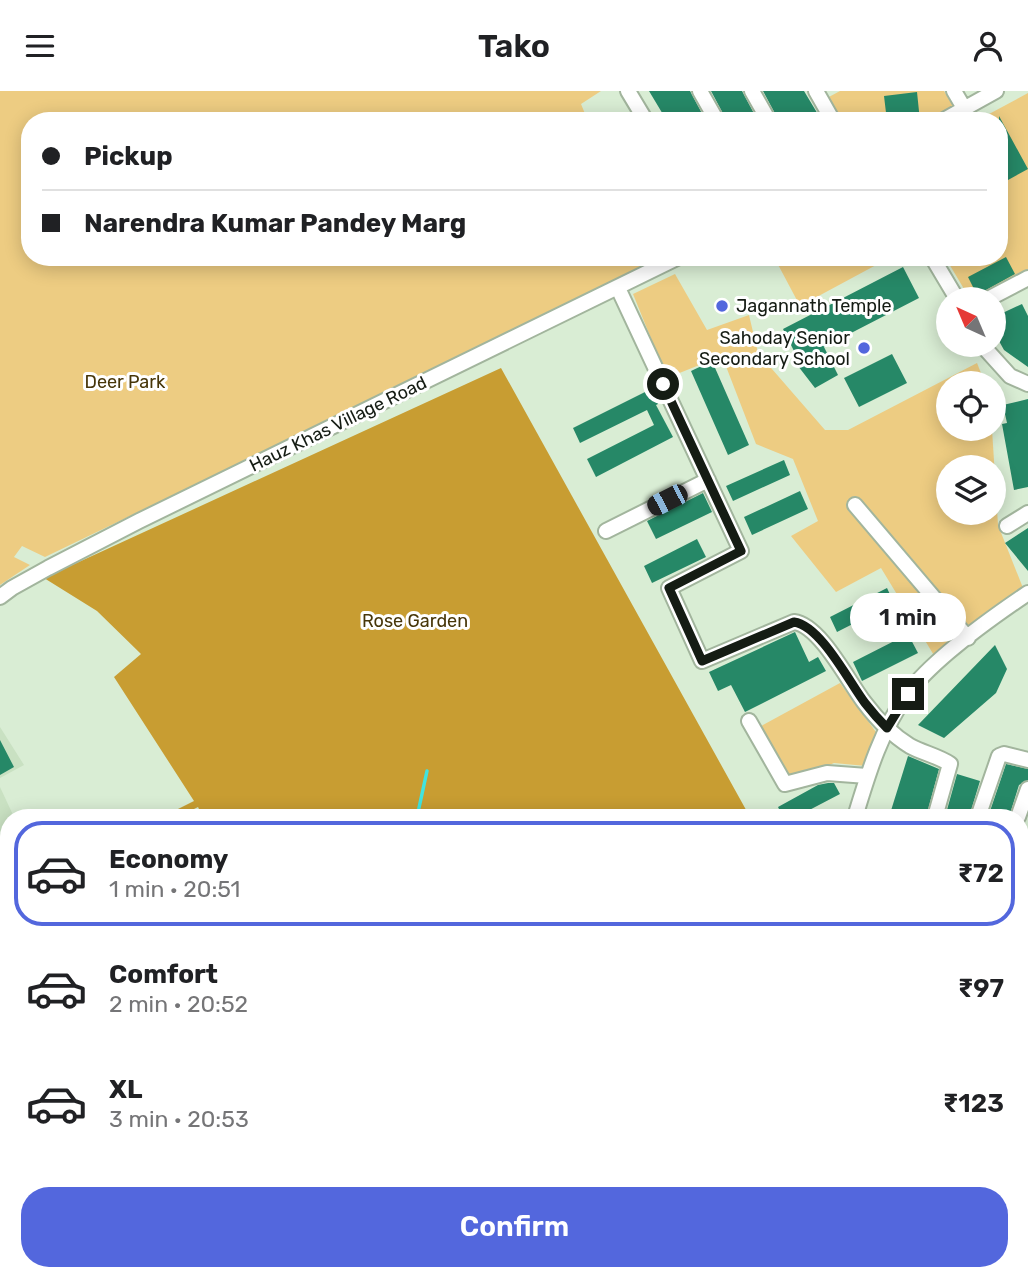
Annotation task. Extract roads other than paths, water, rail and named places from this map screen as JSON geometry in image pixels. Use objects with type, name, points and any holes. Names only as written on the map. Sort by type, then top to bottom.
[{"type":"street","points":[[700,91],[713,112]]},
{"type":"street","points":[[752,91],[764,112]]},
{"type":"street","points":[[816,91],[828,112]]},
{"type":"street","points":[[954,91],[969,100]]},
{"type":"street","points":[[954,112],[969,100],[996,91]]},
{"type":"street","points":[[630,92],[641,112]]},
{"type":"street","name":"Hauz Khas Village Road","points":[[0,597],[48,568],[139,521],[661,266]]},
{"type":"street","points":[[937,266],[950,287]]},
{"type":"street","points":[[1006,290],[1028,278]]},
{"type":"street","points":[[618,288],[741,551],[669,588],[702,661],[794,622],[801,624],[822,643],[865,703],[887,728],[910,746],[950,764],[937,809]]},
{"type":"street","points":[[993,357],[1010,376],[1028,384]]},
{"type":"street","points":[[606,531],[708,480]]},
{"type":"street","points":[[855,505],[968,638]]},
{"type":"street","points":[[1007,526],[1028,513]]},
{"type":"street","points":[[857,809],[867,776],[887,728],[908,694],[923,676],[968,638],[1028,593]]},
{"type":"street","points":[[750,721],[785,784],[827,773],[867,776]]},
{"type":"street","points":[[981,809],[999,756],[1004,754],[1028,760]]},
{"type":"street","points":[[1021,809],[1028,789]]},
{"type":"waterway","points":[[419,809],[427,771]]},
{"type":"place","name":"Jagannath Temple","points":[[722,306]]},
{"type":"place","name":"Sahoday Senior Secondary School","points":[[864,348]]},
{"type":"park label","name":"Deer Park","points":[[125,382]]},
{"type":"park label","name":"Rose Garden","points":[[415,621]]}]
